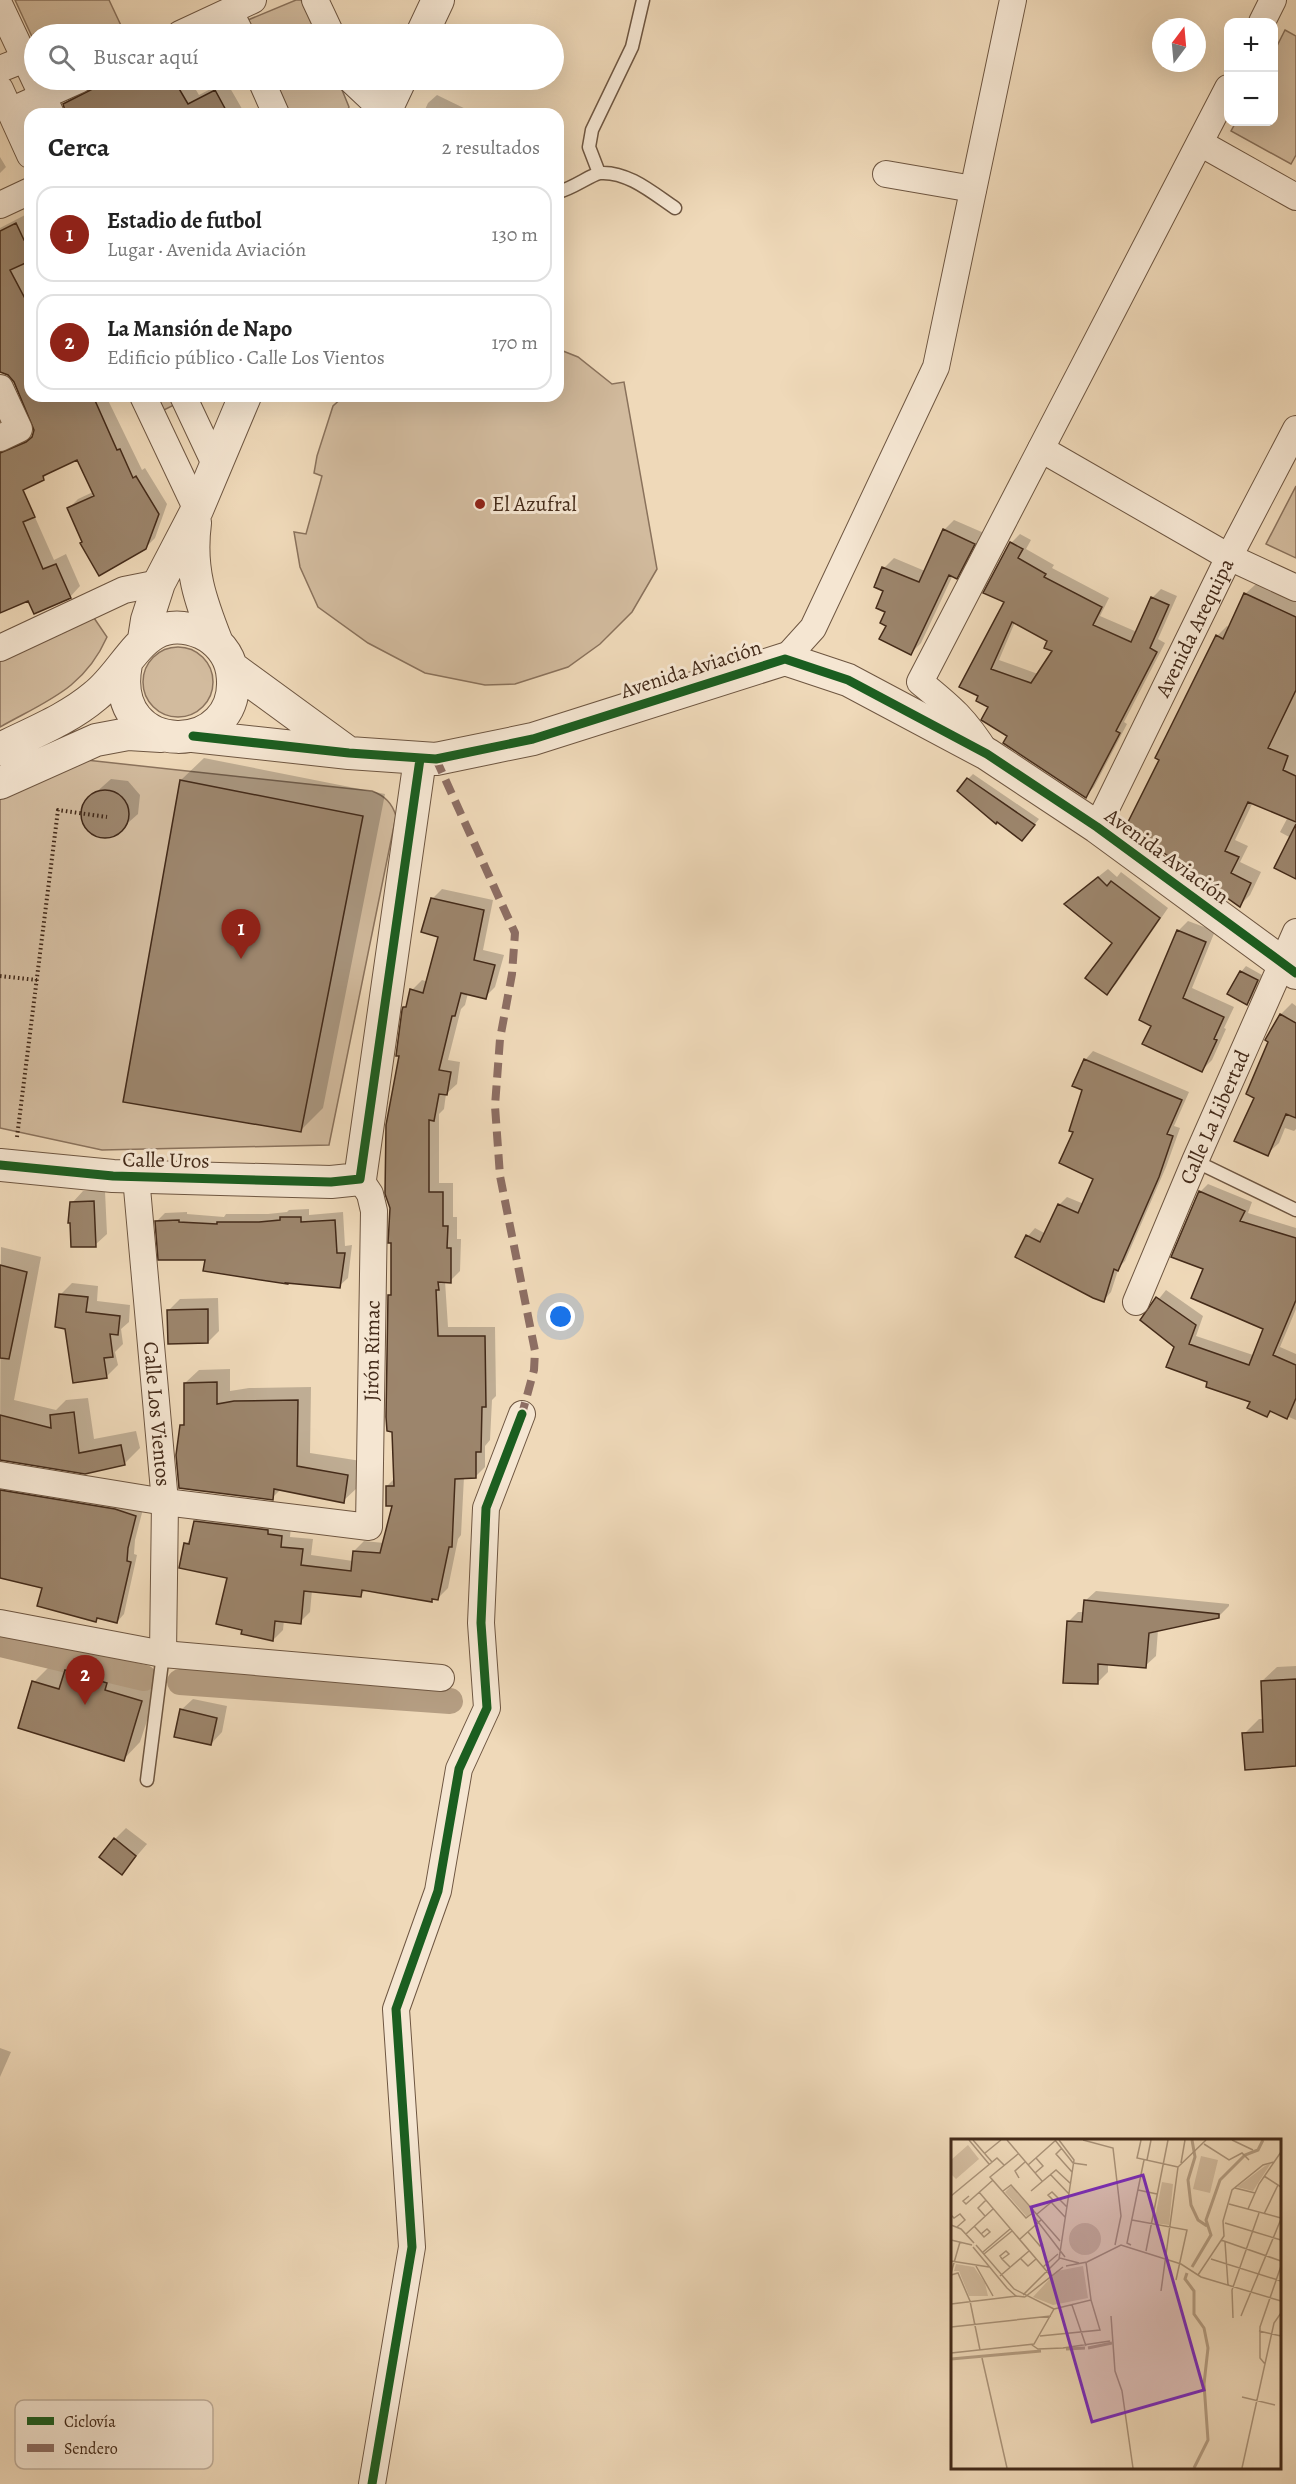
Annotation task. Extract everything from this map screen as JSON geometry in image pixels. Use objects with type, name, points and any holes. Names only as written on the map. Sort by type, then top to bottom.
[{"type":"street","points":[[236,23],[253,0]]},
{"type":"street","points":[[315,0],[326,24]]},
{"type":"street","points":[[427,24],[438,0]]},
{"type":"street","points":[[785,659],[813,628],[936,367],[1013,0]]},
{"type":"street","points":[[1264,18],[1273,0]]},
{"type":"street","points":[[0,6],[24,57]]},
{"type":"street","points":[[0,69],[24,59]]},
{"type":"street","points":[[40,90],[47,105]]},
{"type":"street","points":[[5,100],[47,105],[66,90]]},
{"type":"street","points":[[265,90],[273,108]]},
{"type":"street","points":[[361,90],[379,108]]},
{"type":"street","points":[[386,108],[395,90]]},
{"type":"street","points":[[987,754],[956,711],[920,682],[1224,96]]},
{"type":"street","points":[[5,100],[24,142]]},
{"type":"street","points":[[1200,143],[1296,197]]},
{"type":"street","points":[[886,174],[973,189]]},
{"type":"street","points":[[0,205],[24,193]]},
{"type":"street","points":[[0,388],[20,429],[0,438]]},
{"type":"street","points":[[0,783],[96,740],[128,735],[177,738],[193,736],[209,729],[222,717],[230,702],[234,685],[205,612],[191,550],[197,510],[146,402]]},
{"type":"street","points":[[186,402],[215,464]]},
{"type":"street","points":[[144,639],[147,620],[159,583],[197,510],[242,402]]},
{"type":"street","name":"Avenida Arequipa","points":[[1097,827],[1229,557],[1296,429]]},
{"type":"street","points":[[1041,449],[1229,557],[1296,588]]},
{"type":"street","points":[[0,648],[124,590],[159,583]]},
{"type":"street","points":[[0,749],[62,717],[96,696],[126,664],[133,651],[144,639],[158,631],[173,628],[189,629],[204,634],[224,655]]},
{"type":"street","name":"Avenida Aviación","points":[[224,655],[309,726],[349,753]]},
{"type":"street","name":"Avenida Aviación","points":[[193,736],[349,753],[436,759],[533,739],[785,659],[848,680],[987,754],[1097,827],[1289,968]]},
{"type":"street","points":[[126,664],[123,681],[125,699],[133,715],[145,727],[161,736]]},
{"type":"street","points":[[346,1180],[363,1148],[420,759]]},
{"type":"street","name":"Calle La Libertad","points":[[1137,1302],[1195,1161],[1289,968],[1296,932]]},
{"type":"street","name":"Calle Uros","points":[[0,1165],[136,1177],[346,1180]]},
{"type":"street","name":"Calle Los Vientos","points":[[136,1177],[165,1502],[164,1654]]},
{"type":"street","name":"Jirón Rímac","points":[[165,1502],[369,1527],[374,1211],[370,1194],[346,1180]]},
{"type":"street","points":[[372,2484],[412,2247],[396,2009],[438,1891],[459,1769],[487,1708],[482,1623],[486,1508],[522,1414]]},
{"type":"street","points":[[0,1475],[165,1502]]},
{"type":"street","points":[[0,1623],[164,1654],[441,1678]]},
{"type":"lane","points":[[599,173],[589,147],[592,130],[632,47],[643,0]]},
{"type":"lane","points":[[564,191],[599,173],[619,176],[638,183],[675,208]]},
{"type":"lane","points":[[1195,1161],[1296,1210]]},
{"type":"lane","points":[[147,1780],[164,1654]]},
{"type":"path","points":[[17,1137],[58,810],[107,817]]},
{"type":"path","points":[[0,976],[37,980]]},
{"type":"shaded area","points":[[15,0],[109,0],[120,24],[26,24]]},
{"type":"shaded area","points":[[301,0],[312,24],[250,24],[248,20]]},
{"type":"shaded area","points":[[1285,30],[1296,36],[1296,155],[1291,164],[1231,131],[1234,126],[1278,126],[1278,44]]},
{"type":"shaded area","points":[[279,90],[342,90],[349,107],[349,108],[287,108]]},
{"type":"shaded area","name":"El Azufral","points":[[564,351],[578,357],[612,384],[624,382],[657,569],[632,612],[600,644],[568,667],[515,684],[485,685],[425,673],[368,643],[318,607],[300,567],[294,532],[306,534],[322,476],[314,473],[317,456],[333,406],[337,402],[564,402]]},
{"type":"shaded area","points":[[158,402],[173,402],[174,405],[162,411]]},
{"type":"shaded area","points":[[1296,486],[1296,558],[1266,544]]},
{"type":"shaded area","points":[[92,615],[107,637],[98,655],[87,669],[62,692],[0,727],[0,658]]},
{"type":"shaded area","points":[[178,647],[191,650],[203,657],[210,669],[213,682],[210,695],[203,707],[191,714],[178,717],[165,714],[153,707],[146,695],[143,682],[146,669],[153,657],[165,650]]},
{"type":"shaded area","points":[[86,760],[372,791],[381,795],[392,807],[396,816],[329,1145],[102,1150],[0,1128],[0,796]]},
{"type":"building","points":[[90,90],[180,90],[188,104],[215,90],[225,108],[64,108],[63,104]]},
{"type":"building","points":[[16,223],[24,240],[24,264],[10,270],[24,297],[24,402],[96,402],[117,450],[120,449],[133,478],[136,476],[159,514],[146,549],[99,576],[80,543],[82,542],[67,508],[94,496],[77,460],[43,476],[44,480],[23,490],[35,517],[23,522],[43,569],[56,564],[71,598],[34,614],[28,601],[0,613],[0,453],[26,442],[32,437],[34,430],[14,382],[8,375],[0,372],[0,231]]},
{"type":"building","points":[[943,529],[975,544],[957,579],[949,575],[911,655],[879,639],[886,626],[880,623],[885,612],[876,608],[883,591],[874,587],[882,567],[919,582]]},
{"type":"building","points":[[1010,542],[1023,549],[1018,558],[1046,574],[1044,577],[1102,607],[1093,625],[1131,642],[1151,597],[1169,605],[1150,648],[1157,652],[1116,731],[1120,733],[1086,798],[1003,743],[1007,736],[981,720],[988,707],[976,701],[978,696],[959,687],[1004,602],[983,593]],"holes":[[[1012,622],[1047,641],[1044,648],[1052,651],[1031,683],[991,669]]]},
{"type":"building","points":[[1244,593],[1296,617],[1296,690],[1268,748],[1288,756],[1283,770],[1296,776],[1296,822],[1248,802],[1225,851],[1239,857],[1231,873],[1251,883],[1240,907],[1126,826],[1159,760],[1155,758],[1216,635],[1223,639]]},
{"type":"building","points":[[967,778],[1035,825],[1022,841],[997,822],[996,824],[957,791]]},
{"type":"building","points":[[180,780],[363,816],[301,1132],[123,1102]]},
{"type":"building","points":[[100,790],[110,790],[122,797],[129,809],[129,819],[122,831],[110,838],[100,838],[85,827],[81,819],[81,809],[92,794]]},
{"type":"building","points":[[1296,824],[1296,879],[1274,868]]},
{"type":"building","points":[[1098,877],[1107,886],[1111,881],[1160,918],[1107,995],[1085,978],[1112,943],[1064,904]]},
{"type":"building","points":[[431,898],[484,910],[474,960],[495,965],[486,999],[461,993],[455,1016],[452,1016],[439,1070],[451,1072],[447,1095],[439,1094],[434,1121],[429,1120],[429,1192],[443,1192],[443,1226],[448,1226],[447,1248],[451,1248],[451,1283],[438,1282],[439,1290],[436,1290],[438,1336],[485,1336],[486,1407],[482,1407],[481,1452],[476,1452],[476,1478],[455,1479],[452,1547],[449,1547],[438,1600],[432,1599],[432,1602],[362,1590],[361,1597],[304,1591],[301,1624],[275,1621],[273,1641],[241,1634],[242,1630],[216,1624],[227,1578],[179,1568],[184,1543],[189,1544],[194,1521],[268,1530],[268,1534],[282,1536],[281,1547],[303,1549],[301,1565],[351,1571],[353,1551],[380,1553],[392,1506],[386,1506],[386,1486],[394,1486],[392,1432],[387,1431],[386,1417],[391,1243],[388,1243],[390,1208],[385,1194],[386,1125],[399,1056],[396,1056],[402,1010],[406,1007],[410,989],[423,993],[438,937],[421,932]]},
{"type":"building","points":[[1177,930],[1206,942],[1183,998],[1224,1017],[1214,1039],[1217,1040],[1202,1072],[1142,1044],[1151,1026],[1139,1020]]},
{"type":"building","points":[[1240,971],[1258,980],[1247,1005],[1227,994]]},
{"type":"building","points":[[1280,1014],[1296,1023],[1296,1118],[1286,1114],[1268,1156],[1234,1141],[1254,1098],[1246,1094],[1268,1042],[1265,1040]]},
{"type":"building","points":[[1084,1059],[1182,1100],[1167,1134],[1173,1136],[1159,1177],[1118,1271],[1114,1269],[1104,1302],[1015,1257],[1026,1235],[1040,1242],[1058,1204],[1078,1213],[1093,1179],[1059,1163],[1073,1132],[1069,1131],[1082,1090],[1072,1086]]},
{"type":"building","points":[[1199,1191],[1245,1211],[1240,1221],[1296,1238],[1296,1300],[1273,1355],[1296,1365],[1296,1398],[1287,1419],[1270,1411],[1267,1417],[1247,1408],[1250,1402],[1206,1387],[1207,1382],[1166,1367],[1174,1347],[1140,1320],[1156,1297],[1196,1325],[1189,1344],[1249,1365],[1263,1329],[1191,1298],[1203,1269],[1171,1257]]},
{"type":"building","points":[[94,1201],[96,1247],[71,1247],[70,1223],[68,1223],[70,1202]]},
{"type":"building","points":[[280,1217],[301,1217],[301,1222],[335,1220],[337,1253],[345,1253],[340,1288],[287,1284],[203,1271],[205,1260],[158,1260],[155,1221],[179,1220],[179,1222],[217,1224],[217,1222],[280,1220]]},
{"type":"building","points":[[0,1265],[27,1272],[9,1359],[0,1358]]},
{"type":"building","points":[[59,1294],[88,1297],[86,1312],[120,1316],[118,1335],[110,1334],[113,1357],[104,1358],[107,1378],[73,1383],[65,1329],[55,1327]]},
{"type":"building","points":[[208,1309],[208,1343],[168,1344],[167,1310]]},
{"type":"building","points":[[217,1382],[217,1404],[234,1401],[298,1400],[297,1466],[348,1475],[344,1503],[274,1489],[273,1500],[179,1488],[176,1455],[180,1425],[184,1425],[184,1383]]},
{"type":"building","points":[[74,1412],[79,1453],[121,1445],[125,1465],[85,1474],[0,1460],[0,1415],[51,1428],[50,1415]]},
{"type":"building","points":[[0,1490],[115,1509],[136,1516],[128,1548],[127,1561],[131,1562],[117,1623],[97,1618],[96,1622],[37,1606],[42,1588],[0,1578]]},
{"type":"building","points":[[1084,1600],[1219,1614],[1219,1618],[1149,1633],[1146,1668],[1098,1664],[1098,1684],[1063,1683],[1067,1621],[1082,1622]]},
{"type":"building","points":[[65,1670],[107,1683],[105,1690],[142,1701],[124,1761],[18,1728],[32,1681],[59,1689]]},
{"type":"building","points":[[1296,1679],[1296,1766],[1245,1770],[1242,1733],[1263,1732],[1261,1681]]},
{"type":"building","points":[[180,1709],[217,1718],[211,1745],[174,1737]]},
{"type":"building","points":[[114,1838],[136,1856],[122,1875],[99,1857]]},
{"type":"waterway","points":[[0,1644],[144,1678]]},
{"type":"waterway","points":[[180,1682],[450,1701]]},
{"type":"marked path","points":[[436,759],[515,933],[512,974],[500,1039],[495,1106],[500,1176],[535,1351],[534,1370],[522,1414]]},
{"type":"cycle path","points":[[193,736],[349,753],[436,759],[533,739],[785,659],[848,680],[987,754],[1097,827],[1296,973]]},
{"type":"cycle path","points":[[0,1165],[113,1176],[331,1182],[360,1179],[420,759]]},
{"type":"cycle path","points":[[372,2484],[412,2247],[396,2009],[438,1891],[459,1769],[487,1708],[481,1623],[486,1508],[522,1414]]},
{"type":"place","name":"El Azufral","points":[[480,504]]},
{"type":"place","name":"Estadio de futbol","points":[[241,959]]},
{"type":"place","name":"La Mansión de Napo","points":[[85,1705]]}]
